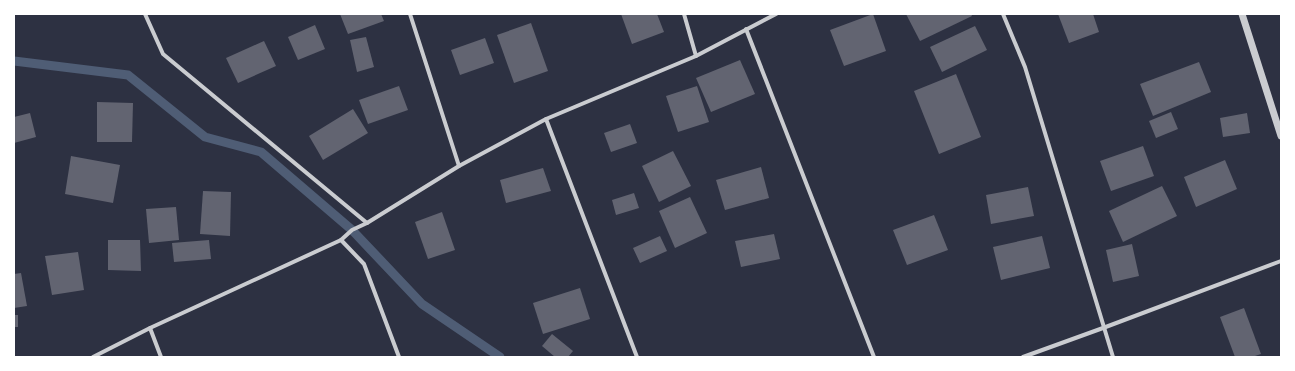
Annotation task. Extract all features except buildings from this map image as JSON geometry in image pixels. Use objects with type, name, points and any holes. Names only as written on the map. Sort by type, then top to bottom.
[{"type":"street","points":[[145,14],[163,54],[368,223]]},
{"type":"street","points":[[410,14],[459,166]]},
{"type":"street","points":[[684,14],[696,56]]},
{"type":"street","points":[[93,357],[150,328],[340,240],[352,230],[368,223],[459,166],[546,119],[696,56],[776,14]]},
{"type":"street","points":[[1003,14],[1025,67],[1113,357]]},
{"type":"street","points":[[1242,14],[1281,136]]},
{"type":"street","points":[[746,30],[874,357]]},
{"type":"street","points":[[546,119],[637,357]]},
{"type":"street","points":[[340,240],[364,264],[399,357]]},
{"type":"street","points":[[1023,357],[1281,261]]},
{"type":"street","points":[[150,328],[161,357]]},
{"type":"waterway","points":[[14,61],[128,75],[205,137],[261,152],[352,230],[422,304],[500,357]]}]
